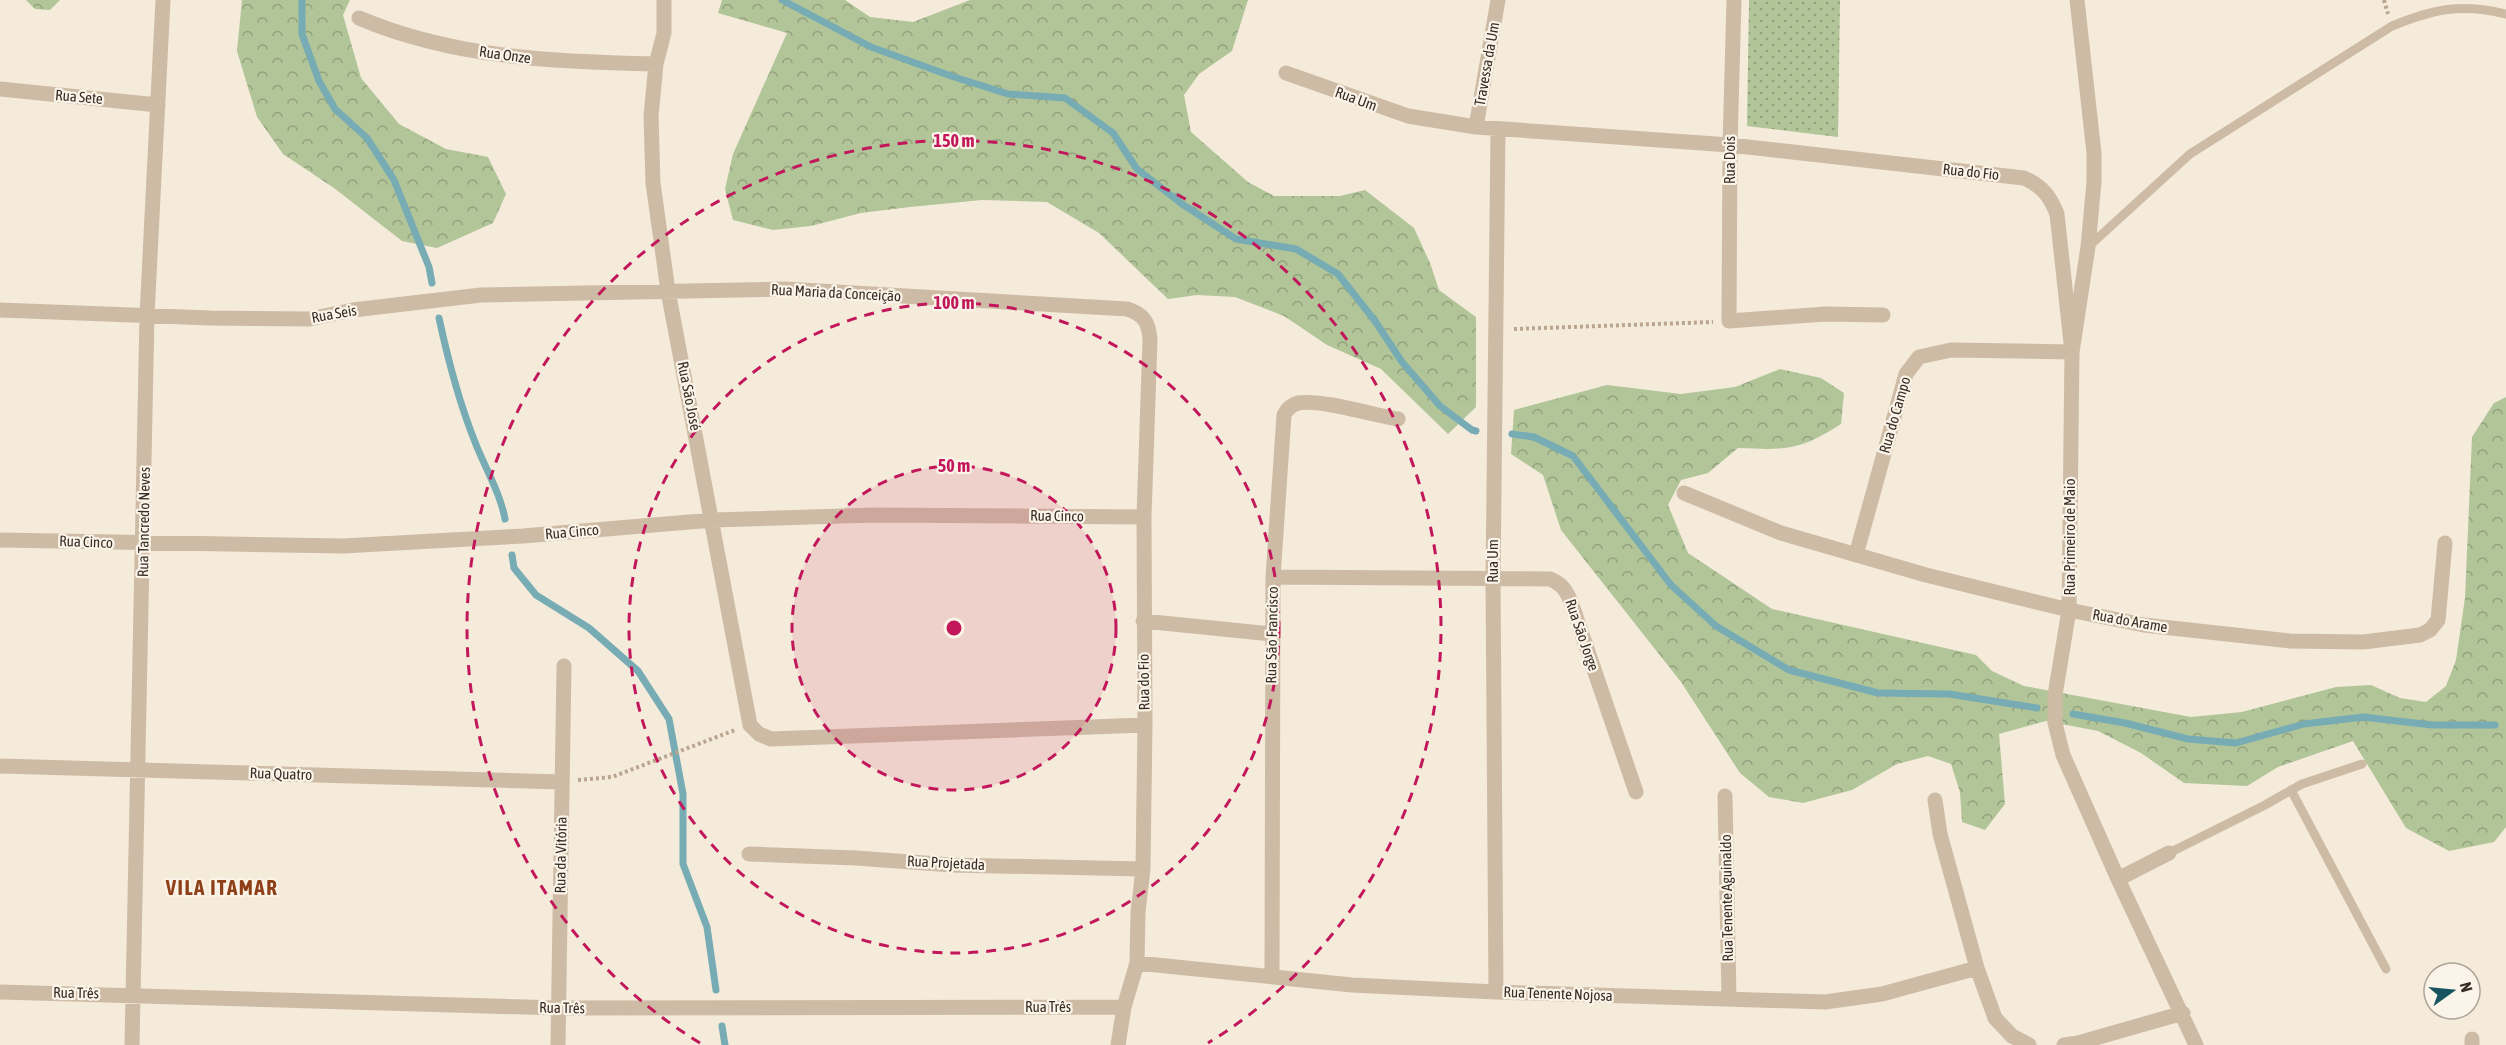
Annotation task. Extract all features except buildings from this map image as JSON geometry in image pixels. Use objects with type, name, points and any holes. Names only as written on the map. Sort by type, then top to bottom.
[{"type":"street","name":"Rua Tancredo Neves","points":[[132,1045],[140,770],[147,315],[163,0]]},
{"type":"street","name":"Rua São José","points":[[664,0],[664,33],[656,64],[651,116],[653,183],[668,291],[750,725]]},
{"type":"street","name":"Travessa da Um","points":[[1476,127],[1498,0]]},
{"type":"street","name":"Rua Dois","points":[[1730,321],[1730,146],[1734,0]]},
{"type":"street","name":"Rua Primeiro de Maio","points":[[2077,0],[2094,153],[2092,211],[2072,352],[2069,610],[2055,695],[2055,723],[2062,755],[2196,1045]]},
{"type":"street","name":"Rua Onze","points":[[358,18],[434,43],[492,54],[553,62],[656,64]]},
{"type":"street","name":"Rua Um","points":[[1286,73],[1408,116],[1498,130],[1730,146]]},
{"type":"street","name":"Rua Sete","points":[[0,89],[158,105]]},
{"type":"street","name":"Rua Um","points":[[1496,992],[1493,579],[1498,130]]},
{"type":"street","name":"Rua do Fio","points":[[1730,146],[2024,178],[2035,183],[2051,200],[2057,214],[2072,352]]},
{"type":"street","name":"Rua Maria da Conceição","points":[[668,291],[785,289],[1127,309],[1145,318]]},
{"type":"street","name":"Rua Seis","points":[[0,310],[309,319],[353,310],[482,295],[668,291]]},
{"type":"street","points":[[1730,321],[1826,314],[1883,315]]},
{"type":"street","name":"Rua do Fio","points":[[1118,1045],[1124,1007],[1137,963],[1138,912],[1143,869],[1144,518],[1150,340],[1145,318]]},
{"type":"street","name":"Rua do Campo","points":[[1856,555],[1906,374],[1919,357],[1951,350],[2072,352]]},
{"type":"street","name":"Rua São Francisco","points":[[1272,976],[1273,577],[1282,426],[1287,409],[1299,403],[1319,404],[1398,419]]},
{"type":"street","name":"Rua do Arame","points":[[1684,493],[1781,533],[1856,555],[2069,610],[2144,625],[2290,641],[2362,642],[2420,635],[2430,630],[2438,620],[2445,543]]},
{"type":"street","name":"Rua Cinco","points":[[0,540],[343,546],[523,536],[713,520],[874,515],[1144,518]]},
{"type":"street","name":"Rua São Jorge","points":[[1273,577],[1550,579],[1559,583],[1566,591],[1636,792]]},
{"type":"street","points":[[1143,621],[1272,634]]},
{"type":"street","name":"Rua da Vitória","points":[[558,1045],[564,666]]},
{"type":"street","points":[[750,725],[759,734],[771,739],[1145,724]]},
{"type":"street","name":"Rua Quatro","points":[[0,766],[562,782]]},
{"type":"street","name":"Rua Tenente Aguinaldo","points":[[1725,796],[1729,999]]},
{"type":"street","points":[[1935,800],[1940,834],[1977,968],[1995,1018],[2012,1036],[2029,1045]]},
{"type":"street","name":"Rua Projetada","points":[[749,854],[952,865],[1143,869]]},
{"type":"street","points":[[2118,879],[2169,854]]},
{"type":"street","name":"Rua Tenente Nojosa","points":[[1137,963],[1352,985],[1496,992],[1825,1002],[1882,993],[1977,968]]},
{"type":"street","name":"Rua Três","points":[[0,992],[134,994],[558,1008],[1124,1007]]},
{"type":"street","points":[[2064,1045],[2183,1013]]},
{"type":"lane","points":[[2088,247],[2190,154],[2392,26],[2426,13],[2464,7],[2506,14]]},
{"type":"lane","points":[[2169,854],[2291,790],[2326,775],[2362,764]]},
{"type":"lane","points":[[2291,790],[2386,969]]},
{"type":"path","points":[[1495,330],[1730,321]]},
{"type":"path","points":[[562,782],[612,777],[750,725]]},
{"type":"green space","points":[[26,0],[60,0],[50,10],[35,9]]},
{"type":"green space","points":[[242,0],[350,0],[343,15],[361,78],[399,124],[446,149],[488,157],[506,194],[493,223],[437,248],[402,241],[334,188],[283,154],[257,117],[237,51]]},
{"type":"green space","points":[[722,0],[845,0],[870,17],[913,22],[970,0],[1248,0],[1232,51],[1199,74],[1184,95],[1191,132],[1248,182],[1274,196],[1340,196],[1365,190],[1414,228],[1439,290],[1476,317],[1476,407],[1448,434],[1381,369],[1327,345],[1284,316],[1235,297],[1197,295],[1168,299],[1099,233],[1047,202],[982,200],[910,207],[861,213],[811,226],[773,230],[733,220],[725,189],[733,154],[787,33],[718,13]]},
{"type":"green space","points":[[1749,0],[1840,0],[1838,137],[1747,126]]},
{"type":"green space","points":[[1780,369],[1821,378],[1844,393],[1841,424],[1814,439],[1792,447],[1738,448],[1708,473],[1681,480],[1668,505],[1688,553],[1772,609],[1976,655],[1992,671],[2024,686],[2191,717],[2242,712],[2336,687],[2371,685],[2400,698],[2426,702],[2446,686],[2456,660],[2465,598],[2472,437],[2494,403],[2506,397],[2506,827],[2494,842],[2449,851],[2406,828],[2353,741],[2278,767],[2247,786],[2184,783],[2141,753],[2098,731],[2046,721],[1999,734],[2005,804],[1985,830],[1962,822],[1960,792],[1951,764],[1928,756],[1897,764],[1852,790],[1803,803],[1769,797],[1740,773],[1681,682],[1561,530],[1543,475],[1511,454],[1514,410],[1607,385],[1681,394],[1735,387]]},
{"type":"waterway","points":[[302,0],[302,34],[319,81],[335,109],[367,138],[394,180],[429,267],[432,283]]},
{"type":"waterway","points":[[782,0],[871,47],[951,76],[1008,94],[1065,98],[1113,133],[1137,169],[1182,204],[1236,239],[1296,249],[1338,274],[1375,321],[1402,362],[1440,406],[1476,431]]},
{"type":"waterway","points":[[439,318],[464,412],[496,490],[505,519]]},
{"type":"waterway","points":[[1512,434],[1534,437],[1573,456],[1671,585],[1716,626],[1789,670],[1878,693],[1949,694],[2037,708]]},
{"type":"waterway","points":[[512,555],[514,568],[536,595],[589,628],[638,671],[669,719],[683,794],[683,864],[707,927],[716,990]]},
{"type":"waterway","points":[[2073,714],[2125,723],[2188,739],[2236,743],[2304,724],[2363,717],[2432,725],[2495,725]]},
{"type":"waterway","points":[[722,1026],[725,1045]]},
{"type":"district","name":"VILA ITAMAR","points":[[222,888]]}]
